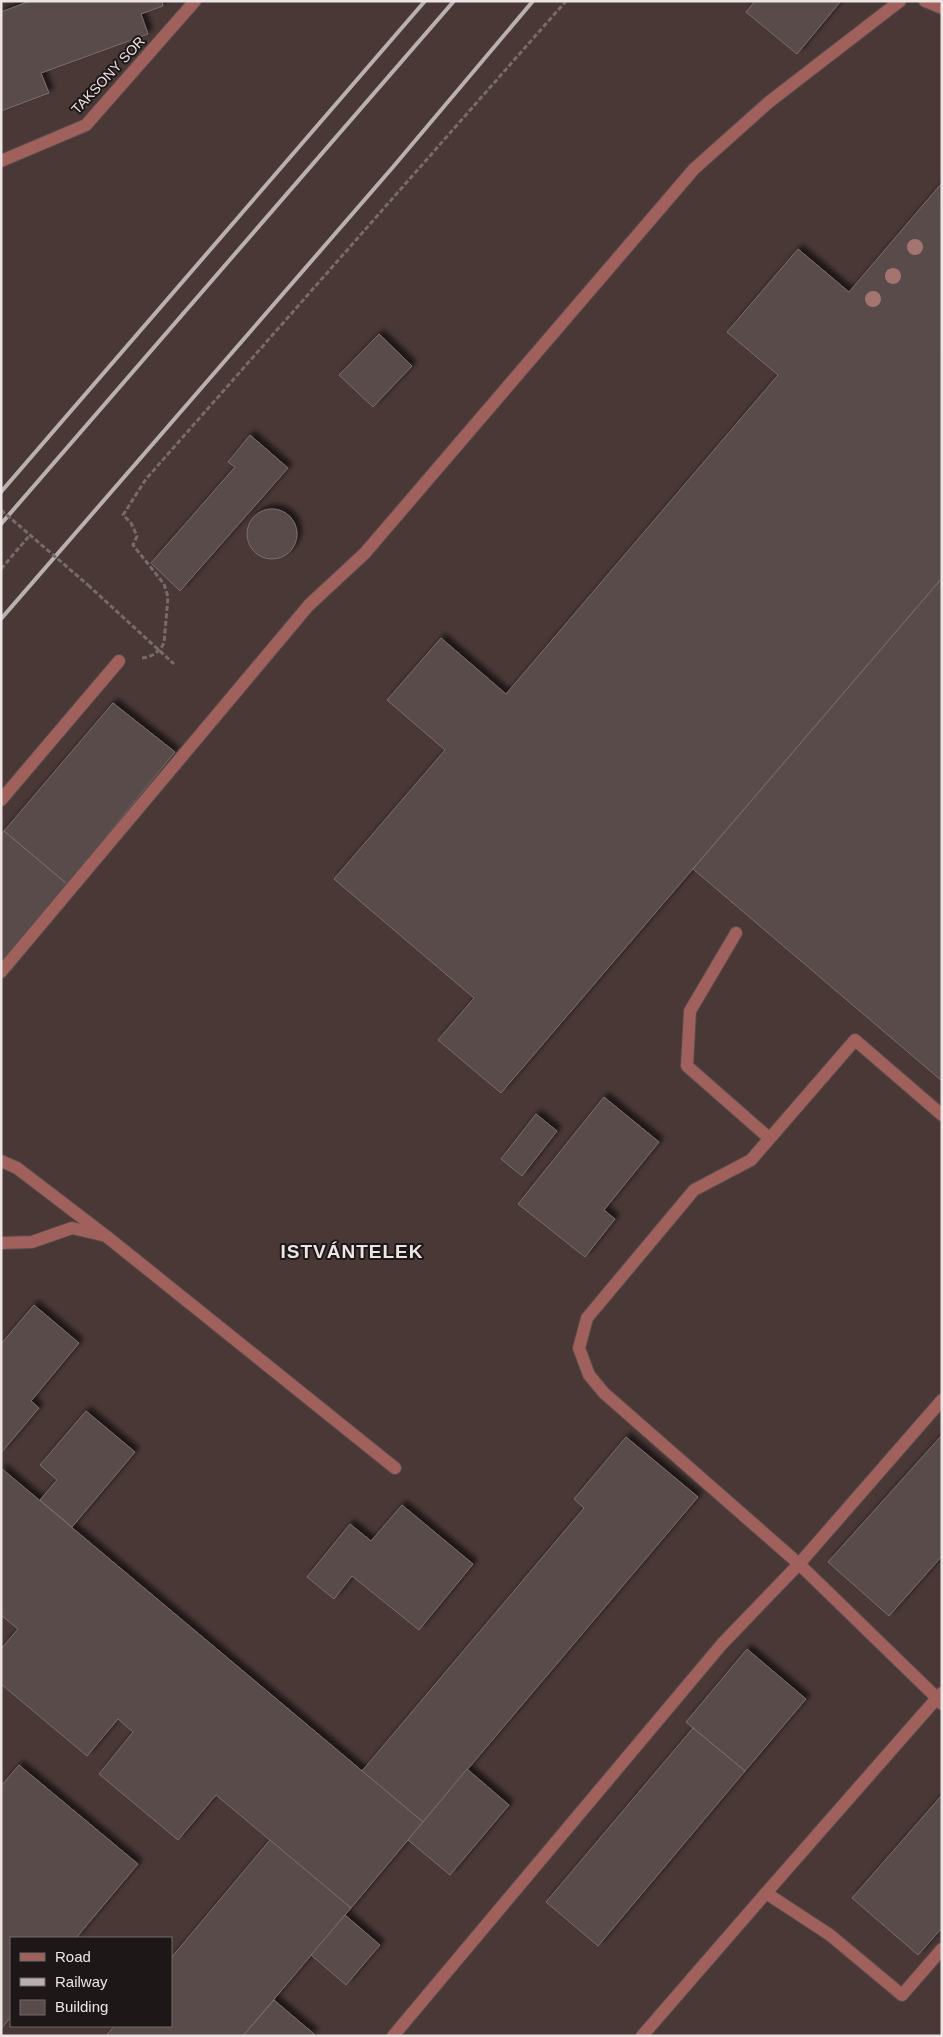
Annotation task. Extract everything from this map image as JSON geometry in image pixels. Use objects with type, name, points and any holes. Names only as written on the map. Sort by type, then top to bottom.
[{"type":"street","name":"TAKSONY SOR","points":[[1,161],[86,125],[195,1]]},
{"type":"street","points":[[1,972],[310,605],[365,553],[694,169],[769,102],[900,1]]},
{"type":"street","points":[[925,1],[942,8]]},
{"type":"street","points":[[1,800],[119,661]]},
{"type":"street","points":[[736,933],[690,1011],[687,1066],[769,1138]]},
{"type":"street","points":[[642,2036],[766,1893],[940,1698],[799,1564],[604,1393],[589,1375],[579,1348],[587,1318],[694,1190],[751,1160],[854,1040],[942,1114]]},
{"type":"street","points":[[1,1161],[17,1168],[106,1236],[395,1468]]},
{"type":"street","points":[[1,1243],[32,1242],[72,1228],[106,1236]]},
{"type":"street","points":[[392,2036],[722,1644],[799,1564],[942,1400]]},
{"type":"street","points":[[766,1893],[830,1935],[902,1996],[942,1949]]},
{"type":"path","points":[[119,661],[146,658],[161,649],[166,635],[168,597],[164,584],[133,544],[136,536],[131,523],[123,515],[152,472],[566,1]]},
{"type":"path","points":[[1,510],[161,649],[174,664]]},
{"type":"path","points":[[1,569],[30,535]]},
{"type":"shaded area","points":[[1,1],[942,1],[942,2036],[1,2036]]},
{"type":"building","points":[[30,1],[162,1],[163,6],[141,14],[148,34],[41,73],[49,93],[1,111],[1,12]]},
{"type":"building","points":[[755,1],[841,1],[797,54],[746,12]]},
{"type":"building","points":[[941,184],[942,578],[501,1093],[438,1040],[474,998],[334,879],[445,750],[387,700],[441,638],[506,694],[778,375],[727,332],[798,249],[849,292]]},
{"type":"building","points":[[379,334],[412,366],[373,407],[339,375]]},
{"type":"building","points":[[250,435],[288,468],[180,591],[151,563],[235,467],[228,462]]},
{"type":"building","points":[[272,509],[281,511],[292,520],[297,534],[295,543],[286,554],[272,559],[263,557],[252,548],[247,534],[249,525],[258,514]]},
{"type":"building","points":[[942,578],[942,1081],[693,869]]},
{"type":"building","points":[[113,703],[175,752],[67,884],[4,831]]},
{"type":"building","points":[[4,831],[67,884],[1,962],[1,835]]},
{"type":"building","points":[[604,1097],[659,1142],[604,1210],[615,1219],[585,1257],[518,1204]]},
{"type":"building","points":[[536,1114],[557,1131],[522,1176],[501,1159]]},
{"type":"building","points":[[34,1305],[79,1343],[31,1401],[39,1408],[1,1453],[1,1344]]},
{"type":"building","points":[[86,1411],[135,1452],[72,1527],[40,1500],[57,1480],[40,1465]]},
{"type":"building","points":[[942,1435],[942,1556],[889,1616],[828,1562]]},
{"type":"building","points":[[626,1437],[698,1497],[423,1822],[362,1771],[584,1508],[574,1499]]},
{"type":"building","points":[[1,1468],[423,1822],[351,1908],[216,1795],[178,1840],[99,1774],[133,1732],[118,1719],[87,1756],[1,1684],[1,1649],[18,1629],[1,1615]]},
{"type":"building","points":[[402,1505],[473,1564],[419,1630],[352,1576],[334,1599],[307,1577],[350,1524],[371,1541]]},
{"type":"building","points":[[747,1649],[806,1699],[745,1771],[686,1722]]},
{"type":"building","points":[[693,1728],[745,1771],[598,1946],[546,1902]]},
{"type":"building","points":[[19,1765],[138,1864],[77,1937],[10,1937],[10,2018],[1,2029],[1,1786]]},
{"type":"building","points":[[467,1769],[509,1805],[450,1875],[408,1840]]},
{"type":"building","points":[[942,1795],[942,1928],[918,1955],[852,1898]]},
{"type":"building","points":[[270,1840],[351,1908],[243,2036],[106,2036],[113,2027],[172,2027],[172,1957]]},
{"type":"building","points":[[345,1915],[380,1945],[346,1985],[311,1955]]},
{"type":"building","points":[[274,2000],[314,2034],[312,2036],[243,2036]]},
{"type":"railway","points":[[1,492],[425,1]]},
{"type":"railway","points":[[1,524],[454,1]]},
{"type":"railway","points":[[1,619],[393,167],[533,1]]},
{"type":"district","name":"ISTVÁNTELEK","points":[[352,1251]]}]
